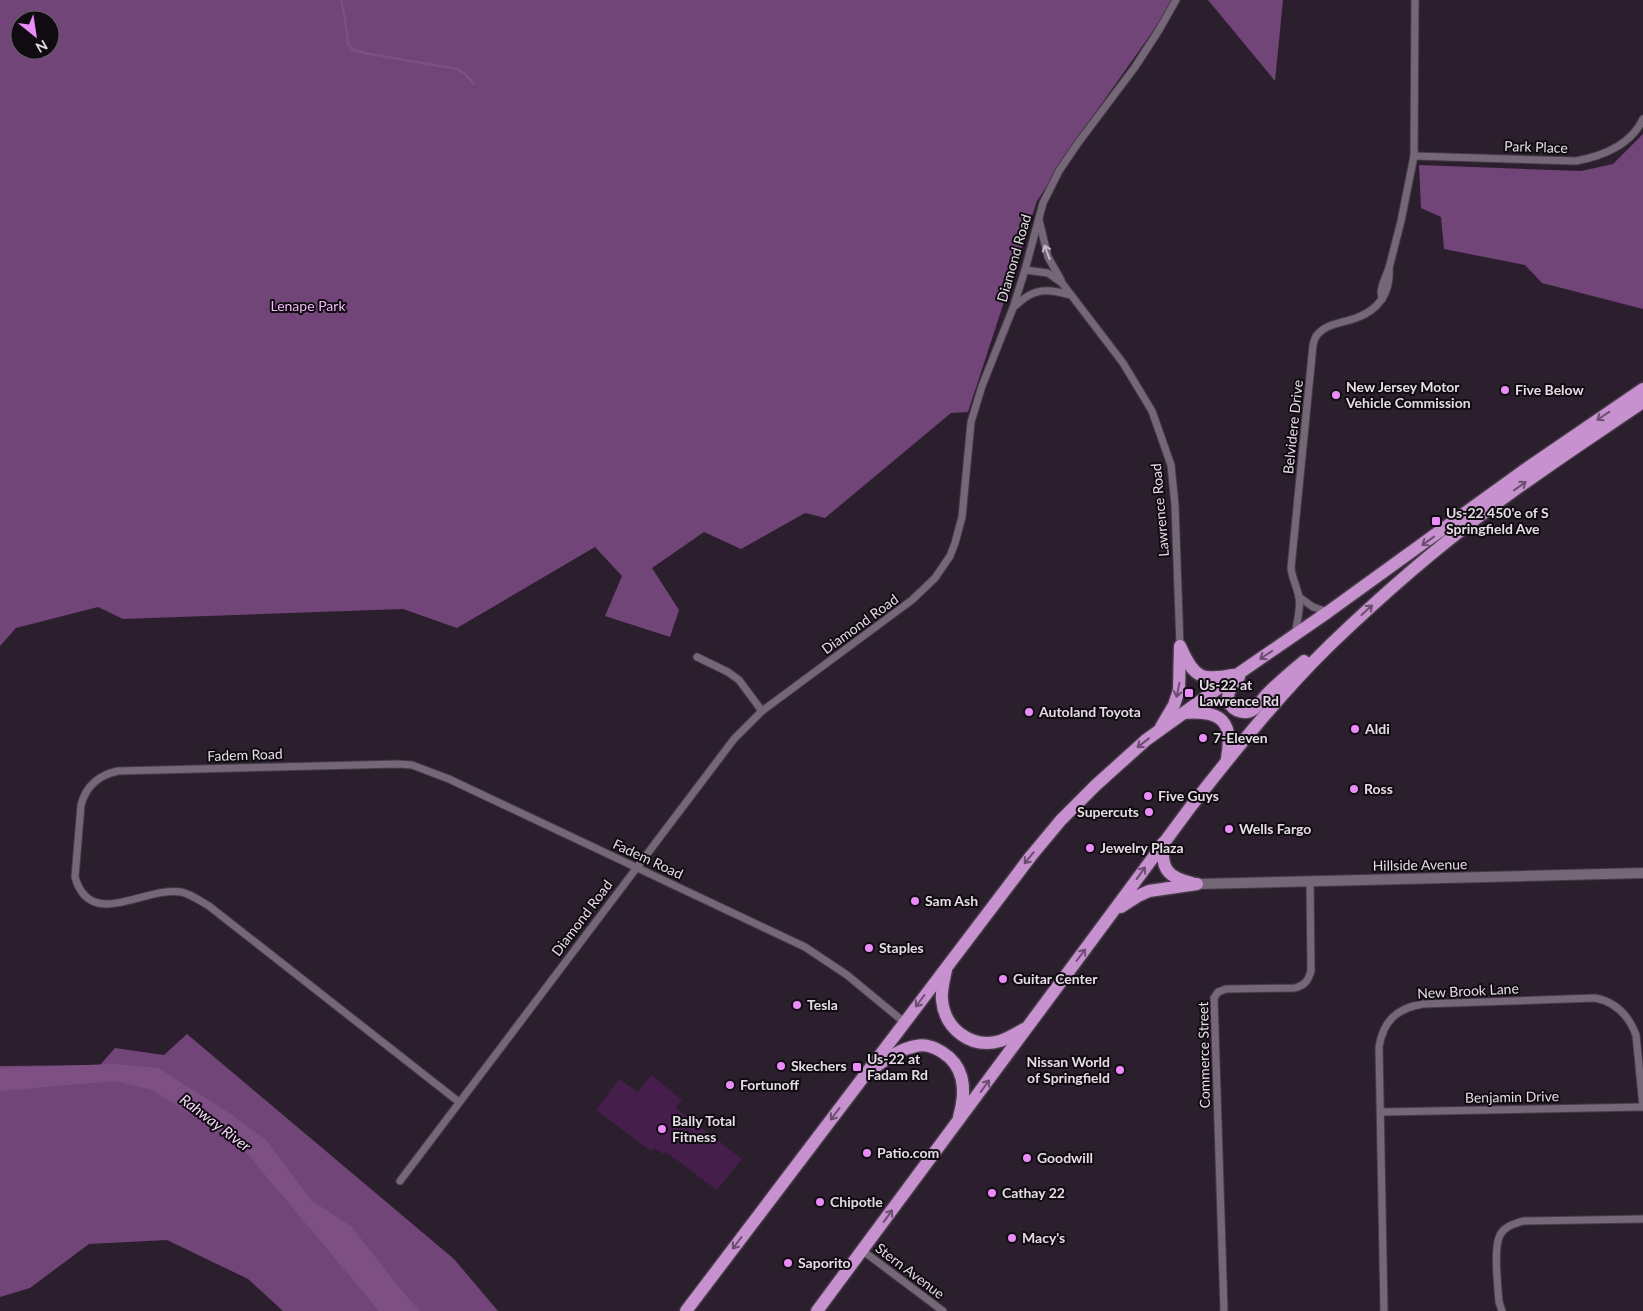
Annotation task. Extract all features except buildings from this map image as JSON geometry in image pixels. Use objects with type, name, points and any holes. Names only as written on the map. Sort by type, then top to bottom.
[{"type":"highway","points":[[686,1311],[1048,834],[1096,785],[1132,752],[1182,713],[1328,612],[1523,471],[1643,389]]},
{"type":"highway","points":[[817,1311],[1226,761],[1295,681],[1388,592],[1483,513],[1643,402]]},
{"type":"highway","points":[[1242,672],[1232,687],[1228,698],[1232,707],[1242,712],[1255,708],[1270,691],[1310,655],[1347,630]]},
{"type":"highway","points":[[1180,646],[1189,665],[1195,672],[1203,676],[1212,678],[1242,672]]},
{"type":"highway","points":[[1159,730],[1174,705],[1179,690],[1180,646]]},
{"type":"highway","points":[[1182,713],[1204,712],[1221,719],[1226,726],[1229,737],[1226,761]]},
{"type":"highway","points":[[1164,843],[1163,859],[1168,872],[1180,880],[1197,884]]},
{"type":"highway","points":[[1113,912],[1132,899],[1149,891],[1197,884]]},
{"type":"highway","points":[[948,965],[942,988],[943,1005],[948,1020],[958,1033],[973,1041],[990,1043],[1007,1038],[1028,1027]]},
{"type":"highway","points":[[865,1075],[903,1049],[920,1045],[939,1050],[950,1057],[957,1066],[963,1081],[964,1097],[958,1122]]},
{"type":"street","name":"Diamond Road","points":[[400,1181],[734,739],[762,711],[912,600],[926,588],[943,567],[955,543],[960,524],[971,422],[976,404],[1013,308],[1043,203],[1078,143],[1134,67],[1159,30],[1176,0]]},
{"type":"street","points":[[1414,156],[1415,0]]},
{"type":"street","name":"Park Place","points":[[1414,156],[1576,161],[1596,158],[1613,149],[1633,134],[1643,119]]},
{"type":"street","name":"Belvidere Drive","points":[[1294,636],[1299,616],[1299,597],[1292,578],[1291,568],[1313,345],[1316,336],[1324,329],[1367,314],[1378,305],[1387,292],[1389,268],[1414,156]]},
{"type":"street","name":"Lawrence Road","points":[[1038,219],[1048,257],[1062,283],[1118,357],[1152,411],[1171,465],[1175,505],[1180,646]]},
{"type":"street","name":"Lawrence Road","points":[[1025,270],[1048,273],[1062,283]]},
{"type":"street","points":[[1013,308],[1037,291],[1055,290],[1070,295]]},
{"type":"street","points":[[1299,597],[1313,607],[1328,612]]},
{"type":"street","points":[[697,657],[728,672],[739,680],[762,711]]},
{"type":"street","name":"Fadem Road","points":[[459,1102],[209,906],[193,896],[182,892],[156,893],[106,905],[88,899],[78,886],[75,877],[81,805],[89,787],[102,776],[118,771],[412,765],[449,779],[805,947],[847,975],[904,1022]]},
{"type":"street","name":"Hillside Avenue","points":[[1197,884],[1643,873]]},
{"type":"street","name":"Commerce Street","points":[[1224,1311],[1214,998],[1218,992],[1226,989],[1295,988],[1302,986],[1306,982],[1311,971],[1310,881]]},
{"type":"street","name":"New Brook Lane","points":[[1384,1311],[1379,1047],[1388,1021],[1403,1009],[1423,1004],[1595,998],[1609,1002],[1626,1016],[1636,1035],[1643,1107]]},
{"type":"street","name":"Benjamin Drive","points":[[1381,1112],[1643,1107]]},
{"type":"street","points":[[1502,1311],[1499,1302],[1496,1247],[1500,1235],[1510,1225],[1523,1221],[1643,1219]]},
{"type":"street","name":"Stern Avenue","points":[[863,1251],[943,1311]]},
{"type":"shaded area","name":"Bally Total Fitness","points":[[651,1075],[682,1100],[676,1108],[742,1159],[717,1190],[665,1151],[663,1154],[654,1148],[651,1151],[596,1110],[619,1079],[638,1092]]},
{"type":"green space","name":"Lenape Park","points":[[0,0],[1173,0],[1037,201],[968,412],[951,413],[825,518],[805,513],[741,549],[704,532],[652,568],[679,610],[670,637],[605,616],[622,576],[595,547],[457,628],[403,609],[123,619],[98,607],[16,628],[0,646]]},
{"type":"green space","points":[[1208,0],[1283,0],[1275,81]]},
{"type":"green space","points":[[1643,134],[1643,309],[1542,283],[1525,265],[1444,249],[1441,217],[1421,208],[1419,165],[1581,171],[1613,164]]},
{"type":"green space","points":[[187,1034],[454,1259],[498,1311],[283,1311],[248,1279],[167,1240],[89,1244],[30,1288],[0,1297],[0,1066],[100,1065],[115,1048],[164,1055]]},
{"type":"water","name":"Rahway River","points":[[114,1064],[158,1068],[234,1116],[266,1140],[311,1200],[352,1227],[397,1285],[420,1311],[379,1311],[240,1145],[152,1090],[115,1081],[0,1091],[0,1068]]},
{"type":"waterway","points":[[341,0],[348,43],[352,49],[364,53],[457,69],[474,84]]},
{"type":"place","name":"Five Below","points":[[1505,390]]},
{"type":"place","name":"New Jersey Motor Vehicle Commission","points":[[1336,395]]},
{"type":"place","name":"Us-22 450'e of S Springfield Ave","points":[[1436,521]]},
{"type":"place","name":"Us-22 at Lawrence Rd","points":[[1189,693]]},
{"type":"place","name":"Autoland Toyota","points":[[1029,712]]},
{"type":"place","name":"Aldi","points":[[1355,729]]},
{"type":"place","name":"7-Eleven","points":[[1203,738]]},
{"type":"place","name":"Ross","points":[[1354,789]]},
{"type":"place","name":"Five Guys","points":[[1148,796]]},
{"type":"place","name":"Supercuts","points":[[1149,812]]},
{"type":"place","name":"Wells Fargo","points":[[1229,829]]},
{"type":"place","name":"Jewelry Plaza","points":[[1090,848]]},
{"type":"place","name":"Sam Ash","points":[[915,901]]},
{"type":"place","name":"Staples","points":[[869,948]]},
{"type":"place","name":"Guitar Center","points":[[1003,979]]},
{"type":"place","name":"Tesla","points":[[797,1005]]},
{"type":"place","name":"Skechers","points":[[781,1066]]},
{"type":"place","name":"Us-22 at Fadam Rd","points":[[857,1067]]},
{"type":"place","name":"Nissan World of Springfield","points":[[1120,1070]]},
{"type":"place","name":"Fortunoff","points":[[730,1085]]},
{"type":"place","name":"Bally Total Fitness","points":[[662,1129]]},
{"type":"place","name":"Patio.com","points":[[867,1153]]},
{"type":"place","name":"Goodwill","points":[[1027,1158]]},
{"type":"place","name":"Cathay 22","points":[[992,1193]]},
{"type":"place","name":"Chipotle","points":[[820,1202]]},
{"type":"place","name":"Macy's","points":[[1012,1238]]},
{"type":"place","name":"Saporito","points":[[788,1263]]}]
